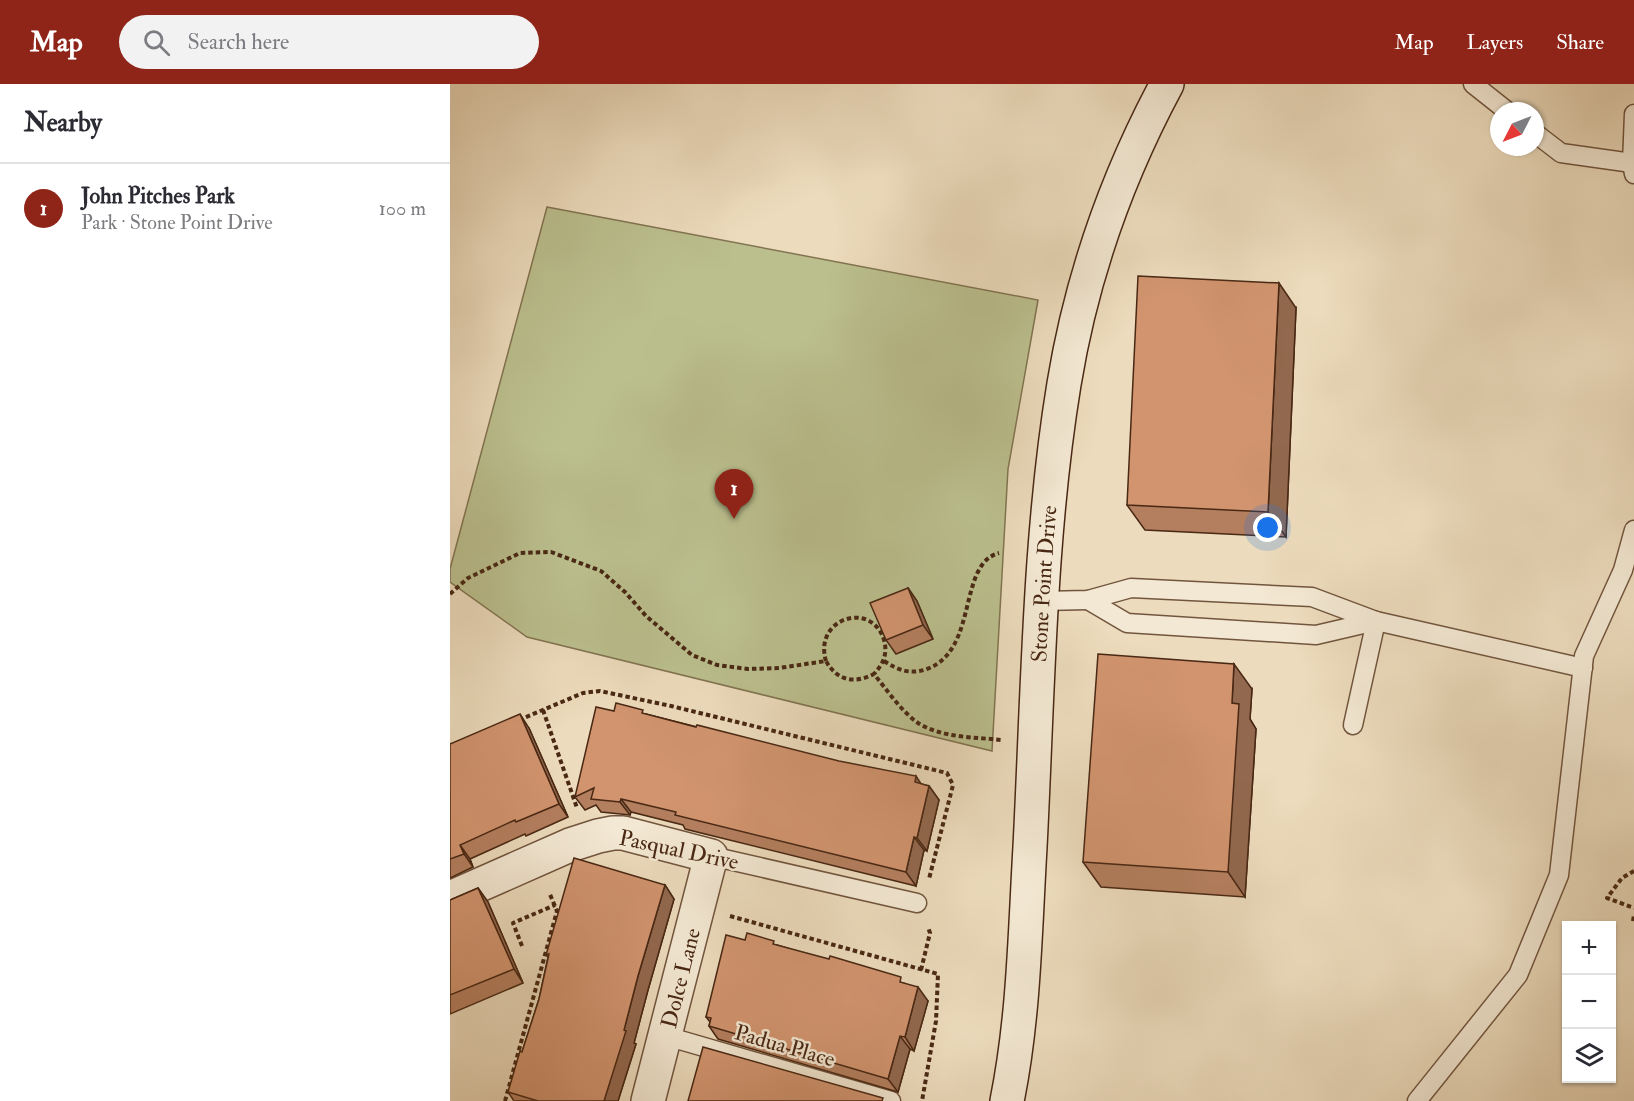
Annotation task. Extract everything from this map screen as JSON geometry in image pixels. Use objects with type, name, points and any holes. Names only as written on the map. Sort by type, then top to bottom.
[{"type":"street","name":"Stone Point Drive","points":[[1007,1101],[1021,1014],[1046,529],[1064,383],[1075,327],[1115,196],[1167,84]]},
{"type":"street","name":"Pasqual Drive","points":[[450,898],[570,845],[613,833],[622,833],[711,856]]},
{"type":"street","name":"Dolce Lane","points":[[648,1101],[711,856]]},
{"type":"lane","points":[[1473,84],[1496,102]]},
{"type":"lane","points":[[1544,140],[1561,153],[1633,169],[1634,114]]},
{"type":"lane","points":[[1417,1101],[1518,975],[1559,874],[1584,656],[1623,570],[1634,530]]},
{"type":"lane","points":[[1042,601],[1088,600],[1131,588],[1312,597],[1376,621],[1583,668]]},
{"type":"lane","points":[[1088,600],[1127,623],[1316,635],[1376,621]]},
{"type":"lane","points":[[1353,724],[1376,621]]},
{"type":"lane","name":"Pasqual Drive","points":[[711,856],[916,903]]},
{"type":"lane","name":"Padua Place","points":[[666,1036],[891,1101]]},
{"type":"path","points":[[450,594],[468,578],[520,553],[551,552],[601,571],[625,592],[646,616],[692,655],[717,665],[748,669],[826,662]]},
{"type":"path","points":[[884,661],[898,670],[914,672],[934,666],[947,657],[960,632],[970,594],[982,564],[989,557],[999,553]]},
{"type":"path","points":[[858,618],[866,620],[879,630],[885,645],[884,661],[874,674],[859,680],[843,678],[830,669],[826,662],[823,645],[829,630],[842,620],[858,618]]},
{"type":"path","points":[[874,674],[890,695],[918,723],[956,736],[988,738]]},
{"type":"path","points":[[510,724],[583,693],[600,691],[947,773],[952,785],[928,884]]},
{"type":"path","points":[[543,710],[577,810]]},
{"type":"path","points":[[1634,871],[1622,878],[1607,898],[1634,908]]},
{"type":"path","points":[[505,1101],[557,910],[547,888]]},
{"type":"path","points":[[522,946],[513,923],[555,905]]},
{"type":"path","points":[[724,913],[763,927],[938,975],[936,1021],[922,1101]]},
{"type":"path","points":[[921,970],[930,933],[927,927]]},
{"type":"green space","points":[[547,207],[1038,300],[1008,469],[992,751],[527,637],[450,582],[450,569]]},
{"type":"building","points":[[1138,276],[1279,283],[1268,512],[1127,505]]},
{"type":"building","points":[[908,588],[923,625],[886,640],[870,603]]},
{"type":"building","points":[[1098,654],[1234,664],[1232,703],[1239,704],[1228,872],[1083,862]]},
{"type":"building","points":[[616,703],[643,710],[642,713],[696,727],[697,725],[839,761],[916,776],[915,782],[929,786],[917,838],[914,837],[906,872],[675,815],[676,812],[621,799],[620,802],[591,799],[594,788],[575,797],[596,707],[614,711]]},
{"type":"building","points":[[520,714],[559,804],[516,822],[515,820],[460,845],[464,854],[450,859],[450,744]]},
{"type":"building","points":[[574,858],[665,885],[638,976],[624,1030],[626,1031],[604,1101],[538,1101],[508,1092],[539,999],[549,954],[546,955]]},
{"type":"building","points":[[478,888],[514,969],[450,995],[450,900]]},
{"type":"building","points":[[747,933],[774,941],[773,944],[829,959],[830,956],[901,977],[900,982],[918,987],[905,1037],[900,1036],[888,1079],[709,1026],[711,1018],[706,1017],[726,935],[745,940]]},
{"type":"building","points":[[703,1047],[883,1098],[882,1101],[688,1101]]},
{"type":"place","name":"John Pitches Park","points":[[734,519]]}]
